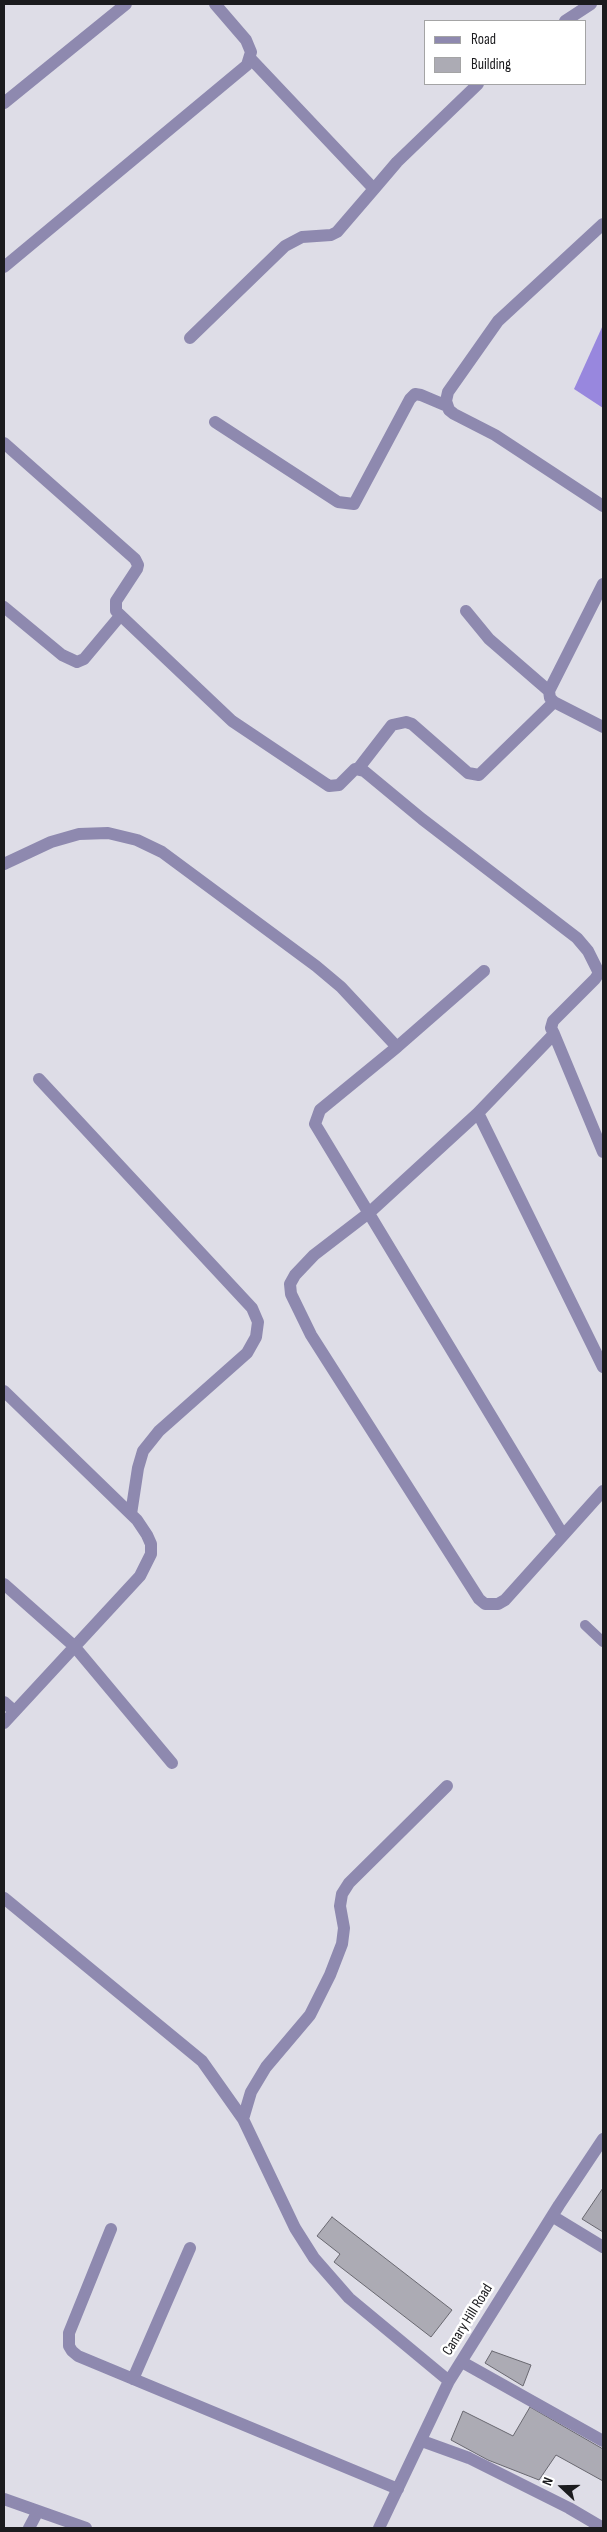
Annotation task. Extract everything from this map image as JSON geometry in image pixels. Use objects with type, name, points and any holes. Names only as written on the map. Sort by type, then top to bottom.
[{"type":"street","points":[[4,103],[126,4]]},
{"type":"street","points":[[4,267],[247,65],[250,52],[246,40],[216,4]]},
{"type":"street","points":[[567,20],[591,4]]},
{"type":"street","points":[[250,58],[374,189]]},
{"type":"street","points":[[190,338],[289,243],[302,237],[331,235],[337,232],[397,162],[477,85]]},
{"type":"street","points":[[447,406],[448,392],[498,321],[603,224]]},
{"type":"street","points":[[214,422],[338,502],[354,504],[410,399],[415,394],[421,395],[447,406],[454,414],[495,435],[603,506]]},
{"type":"street","points":[[4,443],[137,562],[137,569],[114,605],[120,616],[143,634],[232,721],[326,785],[339,785],[358,769],[392,725],[406,722],[412,724],[468,774],[479,775],[552,696],[603,584]]},
{"type":"street","points":[[4,607],[62,655],[77,662],[84,659],[120,616]]},
{"type":"street","points":[[466,611],[489,639],[552,696],[603,727]]},
{"type":"street","points":[[358,769],[364,771],[468,855],[565,927],[588,951],[598,970],[598,976],[553,1021],[550,1028],[602,1144]]},
{"type":"street","points":[[4,864],[51,842],[79,834],[108,833],[137,840],[162,852],[316,966],[340,987],[397,1047]]},
{"type":"street","points":[[484,971],[397,1047],[320,1110],[316,1119],[316,1128],[370,1212],[563,1535]]},
{"type":"street","points":[[554,1034],[478,1113],[370,1212],[330,1241],[292,1280],[292,1294],[311,1335],[479,1600],[491,1605],[505,1600],[603,1491]]},
{"type":"street","points":[[40,1079],[252,1308],[258,1322],[256,1337],[247,1353],[159,1431],[144,1451],[138,1468],[131,1514]]},
{"type":"street","points":[[478,1113],[603,1367]]},
{"type":"street","points":[[4,1391],[131,1514],[147,1535],[151,1544],[148,1564],[140,1576],[4,1723]]},
{"type":"street","points":[[4,1584],[74,1646],[172,1764]]},
{"type":"street","points":[[4,1702],[14,1711]]},
{"type":"street","points":[[243,2119],[250,2092],[266,2067],[310,2015],[330,1975],[342,1944],[344,1928],[340,1906],[342,1894],[349,1883],[447,1786]]},
{"type":"street","points":[[4,1898],[202,2062],[243,2119],[295,2228],[314,2258],[349,2298],[450,2381]]},
{"type":"street","name":"Canary Hill Road","points":[[379,2528],[450,2381],[552,2216],[603,2139]]},
{"type":"street","points":[[552,2216],[603,2247]]},
{"type":"street","points":[[111,2229],[69,2333],[69,2346],[78,2356],[398,2489]]},
{"type":"street","points":[[134,2379],[190,2248]]},
{"type":"street","points":[[462,2362],[603,2441]]},
{"type":"street","points":[[422,2441],[469,2458],[569,2508],[603,2528]]},
{"type":"street","points":[[4,2498],[86,2528]]},
{"type":"street","points":[[29,2528],[38,2511]]},
{"type":"lane","points":[[585,1625],[603,1642]]},
{"type":"shaded area","points":[[603,325],[603,408],[574,389]]},
{"type":"building","points":[[603,2188],[603,2232],[582,2219]]},
{"type":"building","points":[[332,2217],[452,2310],[431,2337],[334,2262],[340,2254],[317,2236]]},
{"type":"building","points":[[492,2351],[531,2365],[523,2386],[485,2363]]},
{"type":"building","points":[[530,2407],[603,2449],[603,2481],[556,2455],[539,2480],[488,2460],[451,2440],[463,2411],[513,2436]]}]
